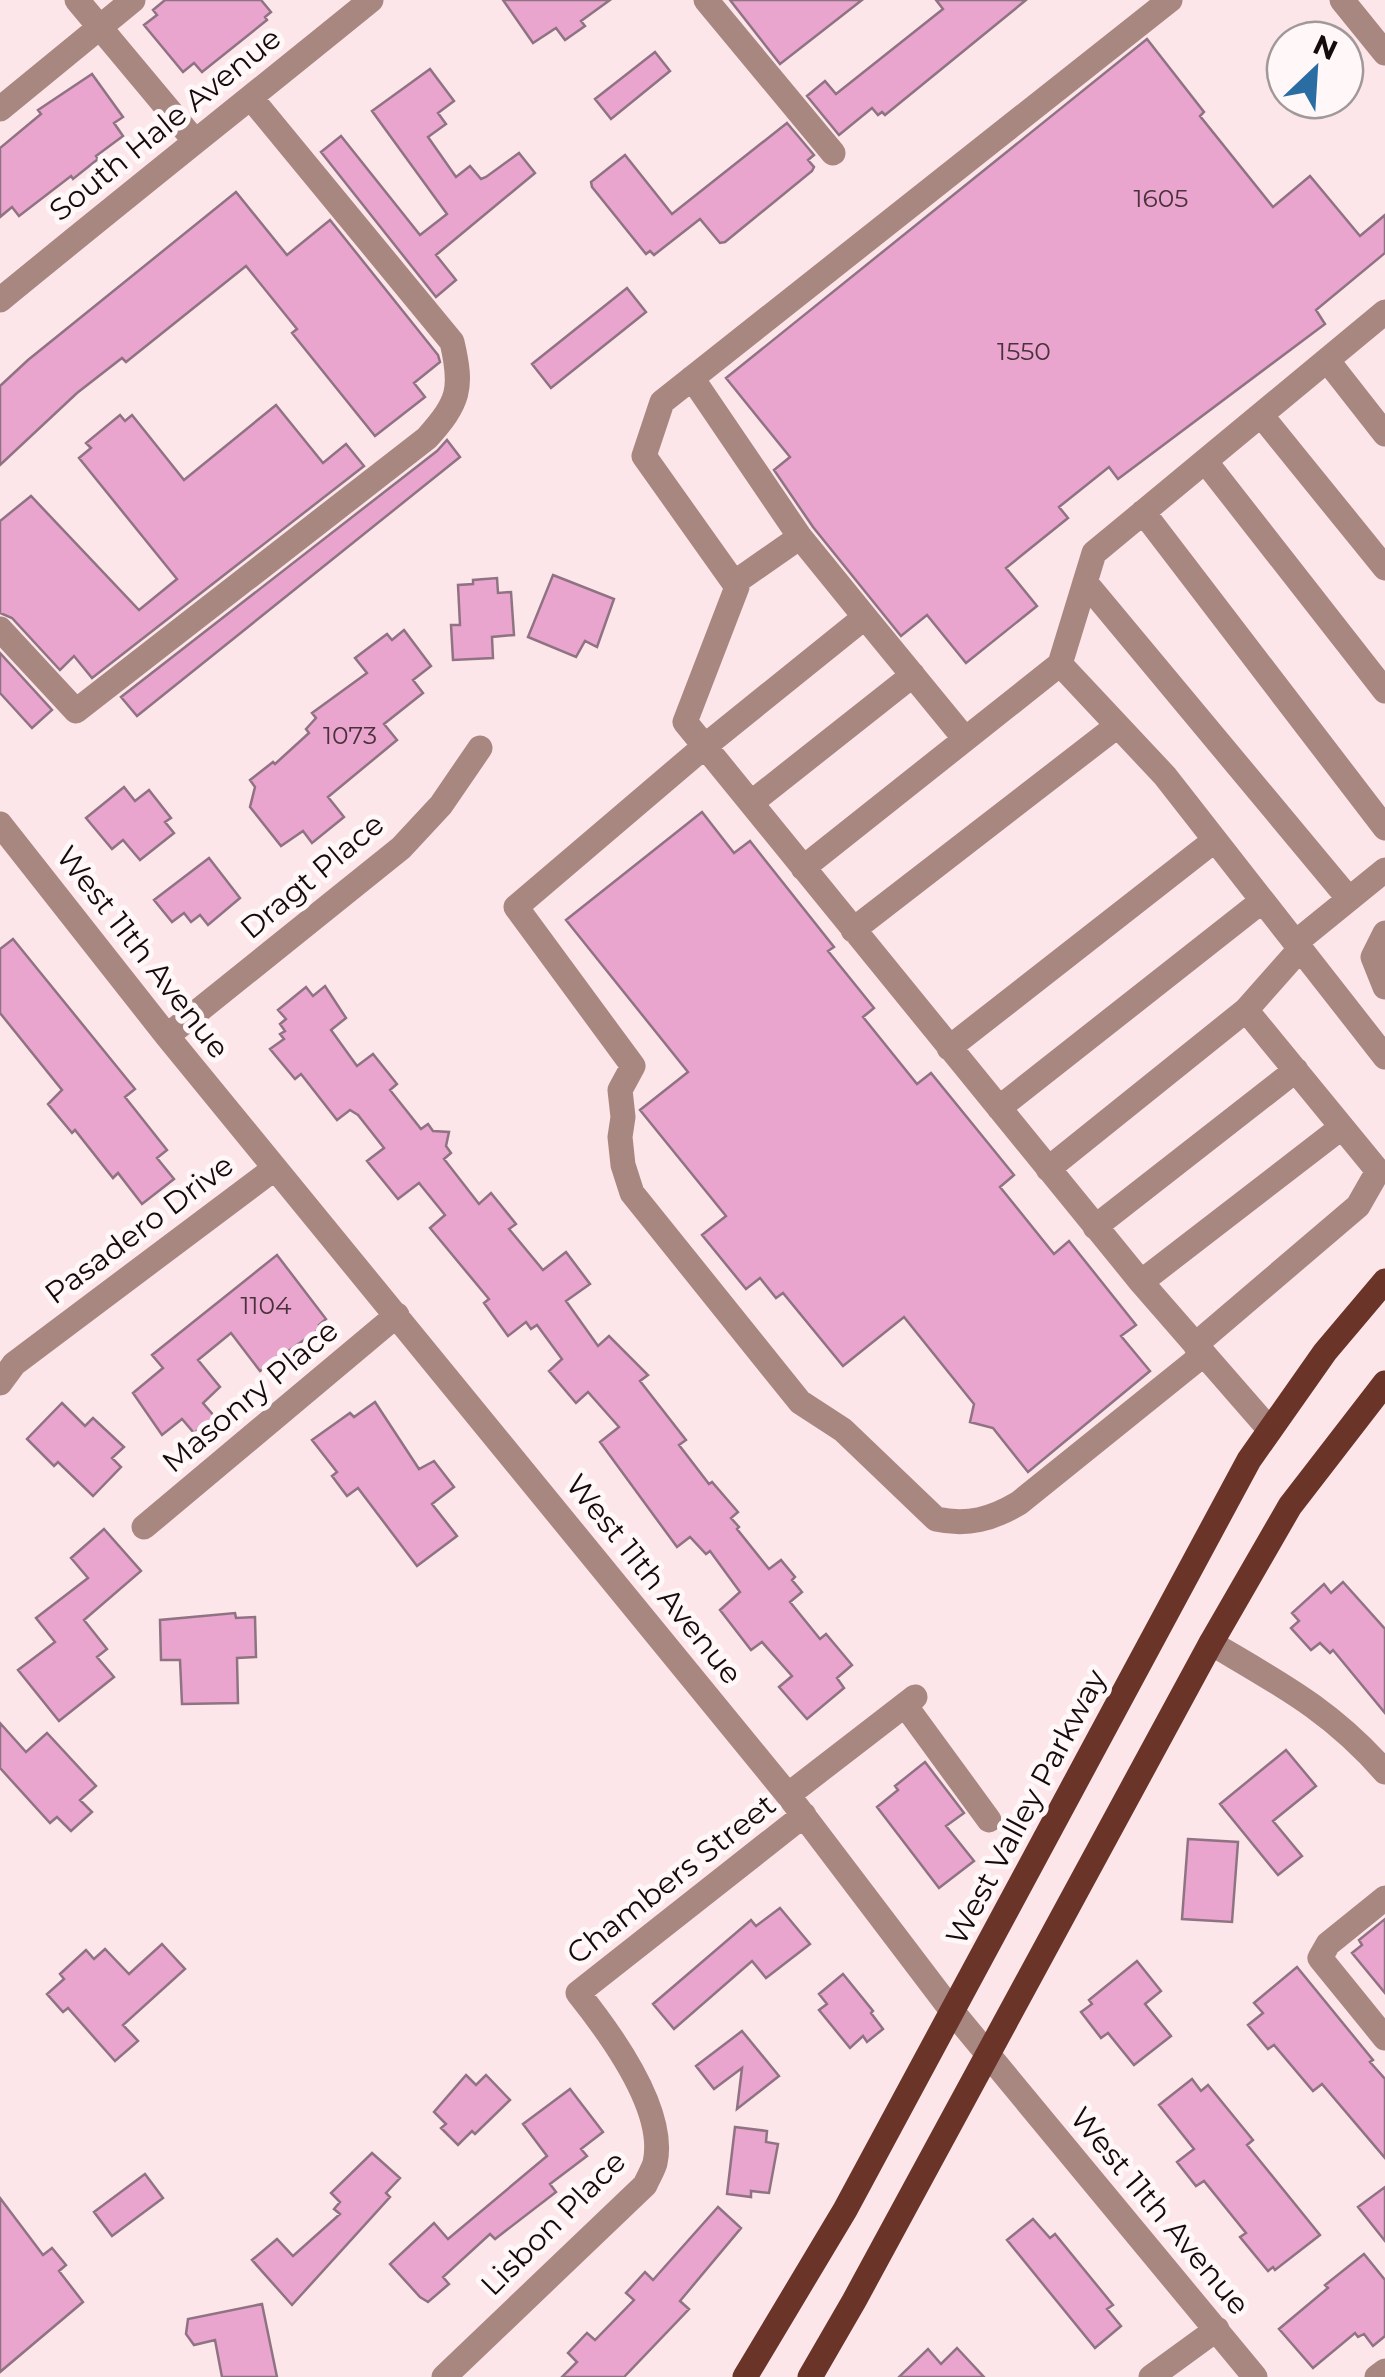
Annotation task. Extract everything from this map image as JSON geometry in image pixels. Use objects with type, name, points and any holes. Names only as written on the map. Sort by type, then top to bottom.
[{"type":"main road","name":"West Valley Parkway","points":[[745,2377],[844,2210],[1242,1475],[1324,1352],[1385,1282]]},
{"type":"main road","points":[[810,2377],[1211,1643],[1290,1506],[1385,1383]]},
{"type":"street","points":[[76,0],[194,140]]},
{"type":"street","points":[[0,109],[133,0]]},
{"type":"street","name":"South Hale Avenue","points":[[0,300],[371,0]]},
{"type":"street","points":[[706,0],[832,152]]},
{"type":"street","points":[[1170,0],[662,402],[644,456],[737,587],[685,722],[1141,1282],[1270,1430]]},
{"type":"street","points":[[1342,0],[1385,53]]},
{"type":"street","points":[[0,630],[76,711],[426,438],[447,415],[461,379],[452,342],[251,98]]},
{"type":"street","points":[[803,868],[1060,664],[1094,554],[1385,312]]},
{"type":"street","points":[[1328,360],[1385,434]]},
{"type":"street","points":[[692,378],[800,537],[966,739]]},
{"type":"street","points":[[1261,415],[1385,568]]},
{"type":"street","points":[[1205,461],[1385,691]]},
{"type":"street","points":[[1144,512],[1385,828]]},
{"type":"street","points":[[734,583],[800,537]]},
{"type":"street","points":[[1085,582],[1349,899]]},
{"type":"street","points":[[865,617],[705,746],[516,907],[633,1066],[620,1090],[623,1165],[632,1193],[800,1402],[842,1430],[936,1518],[973,1522],[996,1516],[1019,1503],[1200,1349],[1358,1206],[1378,1171],[1246,1010]]},
{"type":"street","points":[[1060,664],[1165,776],[1385,1057]]},
{"type":"street","points":[[751,803],[913,675]]},
{"type":"street","points":[[853,930],[1117,726]]},
{"type":"street","name":"Dragt Place","points":[[167,1036],[401,848],[440,805],[480,748]]},
{"type":"street","name":"West 11th Avenue","points":[[0,824],[167,1036],[796,1805],[952,2011],[1255,2377]]},
{"type":"street","points":[[949,1048],[1214,840]]},
{"type":"street","points":[[1048,1169],[1246,1010],[1298,946],[1385,870]]},
{"type":"street","points":[[999,1108],[1262,900]]},
{"type":"street","points":[[1385,934],[1373,957],[1385,987]]},
{"type":"street","points":[[1096,1227],[1296,1070]]},
{"type":"street","points":[[1141,1282],[1342,1126]]},
{"type":"street","name":"Pasadero Drive","points":[[0,1384],[14,1364],[275,1168]]},
{"type":"street","name":"Masonry Place","points":[[144,1527],[397,1315]]},
{"type":"street","points":[[1211,1643],[1314,1704],[1354,1736],[1385,1772]]},
{"type":"street","name":"Chambers Street","points":[[578,1994],[910,1701],[989,1820]]},
{"type":"street","points":[[1385,1898],[1328,1944],[1320,1958],[1385,2038]]},
{"type":"street","name":"Lisbon Place","points":[[444,2377],[645,2185],[655,2162],[652,2113],[611,2034],[578,1994]]},
{"type":"street","points":[[1151,2377],[1217,2328]]},
{"type":"street","points":[[1377,2377],[1385,2370]]},
{"type":"building","points":[[165,0],[261,0],[271,12],[265,17],[267,20],[202,72],[194,63],[183,72],[144,25],[157,15],[153,10]]},
{"type":"building","points":[[503,0],[610,0],[581,21],[585,26],[565,40],[556,28],[533,43]]},
{"type":"building","points":[[730,0],[862,0],[780,64]]},
{"type":"building","points":[[936,0],[1026,0],[885,115],[878,115],[872,108],[839,135],[807,96],[825,81],[836,94],[943,9]]},
{"type":"building","points":[[1147,39],[1204,112],[1200,116],[1273,207],[1310,176],[1360,236],[1385,215],[1385,253],[1316,310],[1325,324],[1118,479],[1109,467],[1059,507],[1068,518],[1006,568],[1037,606],[966,663],[927,615],[901,636],[813,527],[774,470],[790,457],[726,378]]},
{"type":"building","points":[[655,52],[670,71],[611,119],[595,99]]},
{"type":"building","points":[[430,69],[454,101],[438,113],[446,124],[428,137],[456,177],[470,166],[481,179],[519,153],[535,173],[436,255],[456,280],[436,297],[321,152],[341,136],[420,235],[447,214],[372,111]]},
{"type":"building","points":[[92,74],[123,117],[114,123],[123,136],[73,179],[71,176],[19,216],[12,207],[0,217],[0,148],[41,114],[38,110]]},
{"type":"building","points":[[787,123],[814,155],[808,160],[814,167],[812,171],[725,242],[720,243],[700,219],[654,255],[650,251],[646,254],[592,187],[591,182],[625,155],[672,214]]},
{"type":"building","points":[[236,192],[287,255],[330,220],[438,355],[440,362],[414,383],[425,397],[375,436],[292,333],[297,329],[246,266],[126,362],[122,358],[77,393],[0,465],[0,386]]},
{"type":"building","points":[[627,288],[646,312],[551,388],[532,364]]},
{"type":"building","points":[[276,405],[323,463],[346,444],[364,466],[92,678],[74,656],[60,670],[12,618],[0,613],[0,521],[31,496],[139,610],[177,579],[79,458],[91,448],[86,443],[120,415],[125,421],[132,415],[184,480]]},
{"type":"building","points":[[447,440],[460,457],[137,716],[121,697],[437,451]]},
{"type":"building","points":[[553,575],[614,599],[597,647],[585,641],[576,657],[528,637]]},
{"type":"building","points":[[497,578],[498,593],[511,592],[514,635],[492,637],[493,658],[453,660],[451,625],[460,625],[458,585]]},
{"type":"building","points":[[404,630],[431,666],[413,680],[423,693],[384,724],[397,740],[328,797],[344,817],[312,843],[303,831],[281,846],[250,807],[255,787],[250,780],[275,764],[309,733],[306,729],[316,718],[312,713],[367,673],[355,658],[387,634],[392,640]]},
{"type":"building","points":[[0,653],[52,710],[32,728],[0,693]]},
{"type":"building","points":[[124,787],[135,801],[149,790],[171,818],[165,822],[174,833],[140,860],[123,840],[112,849],[86,818]]},
{"type":"building","points":[[702,812],[734,853],[750,841],[834,947],[828,951],[874,1008],[863,1017],[917,1084],[931,1073],[1014,1175],[1000,1187],[1054,1254],[1069,1241],[1136,1325],[1121,1336],[1150,1371],[1028,1472],[993,1428],[970,1422],[974,1404],[904,1317],[843,1366],[783,1293],[776,1298],[760,1278],[746,1289],[702,1235],[726,1216],[640,1110],[688,1072],[566,920]]},
{"type":"building","points":[[209,858],[240,898],[208,925],[200,915],[191,922],[184,913],[172,922],[154,900]]},
{"type":"building","points":[[13,939],[135,1089],[125,1097],[167,1150],[157,1158],[174,1179],[142,1204],[118,1173],[113,1178],[75,1130],[72,1133],[48,1104],[62,1090],[0,1013],[0,949]]},
{"type":"building","points":[[325,986],[346,1018],[331,1030],[357,1066],[373,1054],[397,1084],[390,1090],[421,1129],[428,1124],[433,1131],[449,1132],[446,1146],[451,1153],[444,1159],[479,1204],[491,1193],[516,1224],[509,1229],[543,1270],[566,1252],[590,1284],[566,1301],[598,1346],[609,1336],[648,1375],[640,1381],[686,1440],[679,1445],[709,1484],[712,1482],[738,1512],[731,1518],[737,1529],[769,1569],[781,1560],[795,1577],[792,1580],[802,1592],[790,1602],[820,1639],[826,1634],[852,1665],[837,1678],[844,1688],[807,1719],[779,1687],[792,1676],[762,1642],[751,1650],[720,1610],[740,1592],[710,1551],[706,1554],[690,1537],[677,1547],[600,1442],[619,1427],[588,1392],[576,1403],[549,1371],[562,1359],[537,1325],[531,1329],[526,1322],[508,1336],[484,1303],[489,1299],[430,1228],[445,1215],[419,1183],[398,1199],[367,1161],[384,1148],[358,1115],[350,1110],[337,1120],[301,1074],[295,1079],[270,1049],[284,1039],[280,1034],[285,1031],[280,1024],[286,1019],[278,1010],[306,987],[313,996]]},
{"type":"building","points":[[277,1255],[326,1319],[319,1325],[321,1328],[260,1371],[231,1333],[198,1360],[220,1387],[203,1403],[215,1417],[194,1433],[182,1419],[162,1435],[133,1393],[163,1368],[152,1355]]},
{"type":"building","points":[[375,1402],[419,1469],[434,1461],[454,1487],[432,1504],[457,1536],[417,1566],[358,1488],[347,1496],[332,1476],[337,1472],[312,1440],[350,1413],[354,1417]]},
{"type":"building","points":[[62,1403],[85,1426],[93,1418],[124,1447],[112,1458],[121,1467],[93,1496],[27,1439]]},
{"type":"building","points":[[104,1529],[141,1571],[84,1620],[107,1649],[97,1657],[114,1677],[59,1721],[18,1670],[55,1642],[36,1618],[88,1578],[71,1558]]},
{"type":"building","points":[[1343,1582],[1385,1629],[1385,1713],[1333,1650],[1330,1653],[1320,1643],[1311,1650],[1291,1628],[1299,1621],[1292,1613],[1324,1584],[1331,1593]]},
{"type":"building","points":[[235,1613],[236,1618],[255,1617],[256,1657],[237,1658],[238,1703],[182,1704],[180,1660],[161,1660],[160,1620]]},
{"type":"building","points":[[0,1723],[26,1752],[47,1733],[96,1786],[80,1800],[92,1812],[71,1831],[57,1817],[50,1823],[0,1768]]},
{"type":"building","points":[[1286,1750],[1316,1786],[1273,1821],[1302,1856],[1278,1875],[1220,1804]]},
{"type":"building","points":[[925,1762],[964,1813],[946,1826],[974,1861],[939,1888],[877,1807],[898,1790],[895,1786]]},
{"type":"building","points":[[1188,1839],[1238,1842],[1232,1922],[1182,1919]]},
{"type":"building","points":[[780,1908],[810,1944],[766,1978],[752,1961],[674,2029],[653,2004],[751,1920],[756,1926]]},
{"type":"building","points":[[1385,1919],[1385,1993],[1352,1953],[1362,1945],[1359,1940]]},
{"type":"building","points":[[162,1944],[185,1969],[123,2025],[138,2041],[115,2061],[68,2008],[63,2012],[47,1994],[64,1979],[60,1974],[86,1950],[94,1959],[105,1949],[129,1974]]},
{"type":"building","points":[[1137,1961],[1161,1991],[1145,2004],[1171,2036],[1134,2065],[1108,2033],[1101,2038],[1081,2012],[1092,2004],[1089,2000]]},
{"type":"building","points":[[1297,1967],[1385,2079],[1385,2158],[1322,2084],[1313,2091],[1274,2045],[1268,2049],[1248,2025],[1263,2013],[1254,2003]]},
{"type":"building","points":[[843,1974],[883,2029],[867,2042],[863,2036],[850,2048],[819,2010],[827,2004],[819,1994]]},
{"type":"building","points":[[742,2031],[779,2076],[737,2109],[742,2068],[714,2089],[696,2066]]},
{"type":"building","points":[[466,2075],[476,2085],[486,2075],[510,2100],[458,2145],[441,2128],[446,2124],[434,2112]]},
{"type":"building","points":[[1192,2079],[1201,2091],[1208,2085],[1253,2140],[1247,2145],[1320,2235],[1275,2270],[1273,2267],[1268,2271],[1240,2237],[1246,2233],[1204,2181],[1196,2186],[1177,2162],[1194,2149],[1159,2105]]},
{"type":"building","points":[[570,2089],[603,2132],[581,2149],[587,2156],[550,2184],[556,2192],[495,2239],[490,2234],[443,2277],[449,2284],[428,2302],[420,2297],[390,2264],[434,2223],[448,2239],[547,2156],[523,2124]]},
{"type":"building","points":[[735,2127],[767,2131],[766,2142],[778,2144],[769,2193],[751,2191],[751,2197],[727,2194]]},
{"type":"building","points":[[372,2153],[400,2178],[386,2193],[390,2197],[292,2305],[252,2260],[277,2239],[293,2256],[340,2214],[334,2209],[340,2202],[331,2193]]},
{"type":"building","points":[[145,2174],[163,2198],[112,2236],[94,2212]]},
{"type":"building","points":[[1385,2187],[1385,2241],[1358,2207]]},
{"type":"building","points":[[0,2198],[43,2255],[52,2248],[66,2265],[59,2271],[83,2302],[0,2372]]},
{"type":"building","points":[[718,2207],[741,2228],[680,2301],[689,2309],[624,2377],[562,2377],[577,2362],[568,2353],[587,2333],[595,2340],[634,2300],[626,2293],[645,2272],[653,2280]]},
{"type":"building","points":[[1033,2219],[1050,2238],[1055,2234],[1113,2305],[1107,2309],[1121,2326],[1095,2348],[1007,2240]]},
{"type":"building","points":[[1364,2254],[1385,2280],[1385,2336],[1373,2346],[1364,2334],[1358,2337],[1355,2333],[1313,2368],[1279,2329]]},
{"type":"building","points":[[262,2304],[277,2377],[222,2377],[215,2340],[194,2345],[186,2334],[188,2319]]},
{"type":"building","points":[[957,2348],[984,2377],[899,2377],[928,2349],[941,2364]]}]
